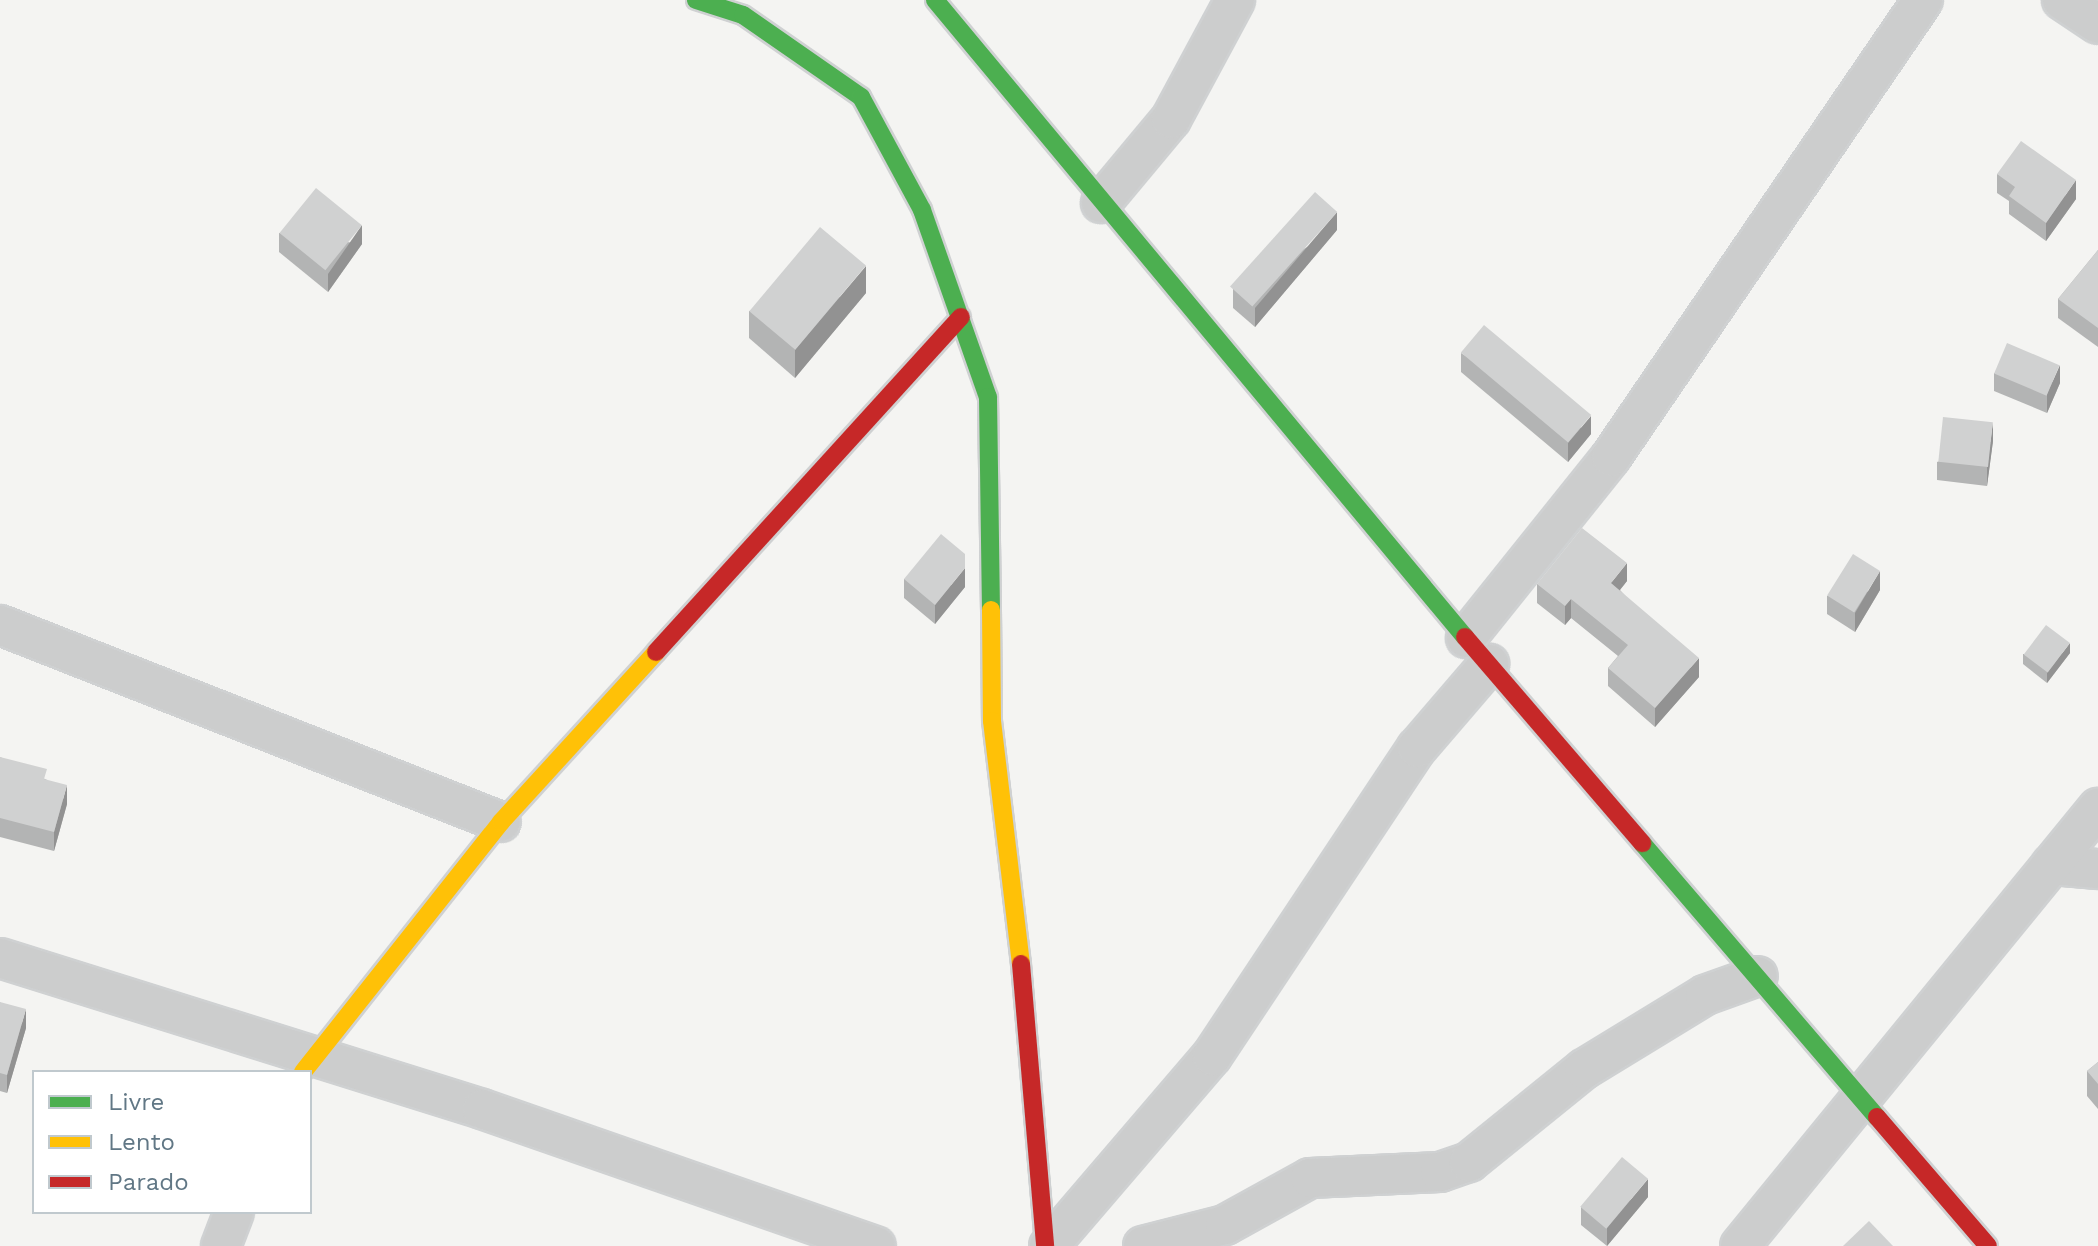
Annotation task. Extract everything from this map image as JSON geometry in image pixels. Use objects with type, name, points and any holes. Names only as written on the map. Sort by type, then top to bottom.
[{"type":"street","points":[[696,0],[743,15],[861,97],[922,210],[988,397],[992,721],[1047,1246]]},
{"type":"street","points":[[935,0],[1101,203],[1478,651],[1988,1246]]},
{"type":"street","points":[[1101,203],[1171,119],[1235,0]]},
{"type":"street","points":[[1047,1246],[1212,1056],[1478,651],[1923,0]]},
{"type":"street","points":[[2062,0],[2098,24]]},
{"type":"street","points":[[308,1063],[501,822],[961,317]]},
{"type":"street","points":[[0,625],[501,822]]},
{"type":"street","points":[[2051,865],[2098,869],[2089,821]]},
{"type":"street","points":[[1740,1246],[1858,1094],[2089,821]]},
{"type":"street","points":[[0,958],[308,1063],[876,1246]]},
{"type":"street","points":[[1143,1246],[1225,1225],[1310,1178],[1440,1172],[1469,1162],[1584,1069],[1705,995],[1758,976]]},
{"type":"street","points":[[1020,1246],[1042,1209]]},
{"type":"street","points":[[221,1246],[233,1214]]},
{"type":"building","points":[[2021,141],[2076,180],[2046,223],[2009,196],[2015,187],[1997,174]]},
{"type":"building","points":[[316,188],[362,225],[325,270],[279,233]]},
{"type":"building","points":[[1315,192],[1337,212],[1252,306],[1230,286]]},
{"type":"building","points":[[820,227],[866,266],[795,350],[749,311]]},
{"type":"building","points":[[2098,250],[2098,328],[2058,299]]},
{"type":"building","points":[[1484,325],[1591,415],[1568,443],[1461,353]]},
{"type":"building","points":[[2007,343],[2059,365],[2047,396],[1994,373]]},
{"type":"building","points":[[1943,417],[1993,422],[1988,467],[1938,462]]},
{"type":"building","points":[[1582,528],[1627,563],[1611,583],[1699,658],[1655,708],[1608,668],[1628,645],[1571,599],[1565,606],[1537,584]]},
{"type":"building","points":[[941,534],[965,554],[965,568],[935,605],[904,579]]},
{"type":"building","points":[[1853,554],[1880,571],[1854,613],[1827,596]]},
{"type":"building","points":[[2046,625],[2070,643],[2048,673],[2024,655]]},
{"type":"building","points":[[0,757],[47,769],[44,779],[67,785],[54,832],[0,818]]},
{"type":"building","points":[[0,1002],[26,1009],[7,1075],[0,1073]]},
{"type":"building","points":[[2098,1062],[2098,1084],[2087,1071]]},
{"type":"building","points":[[1622,1157],[1648,1179],[1606,1229],[1580,1207]]},
{"type":"building","points":[[1869,1221],[1893,1246],[1843,1246]]},
{"type":"traffic: fast","points":[[696,0],[743,15],[861,97],[922,210],[988,397],[991,610]]},
{"type":"traffic: fast","points":[[935,0],[1465,637]]},
{"type":"traffic: fast","points":[[1642,843],[1877,1117]]},
{"type":"traffic: slow","points":[[991,610],[992,721],[1021,964]]},
{"type":"traffic: slow","points":[[305,1070],[501,822],[656,652]]},
{"type":"traffic: jam","points":[[656,652],[961,317]]},
{"type":"traffic: jam","points":[[1465,637],[1642,843]]},
{"type":"traffic: jam","points":[[1021,964],[1045,1246]]},
{"type":"traffic: jam","points":[[1877,1117],[1988,1246]]}]
